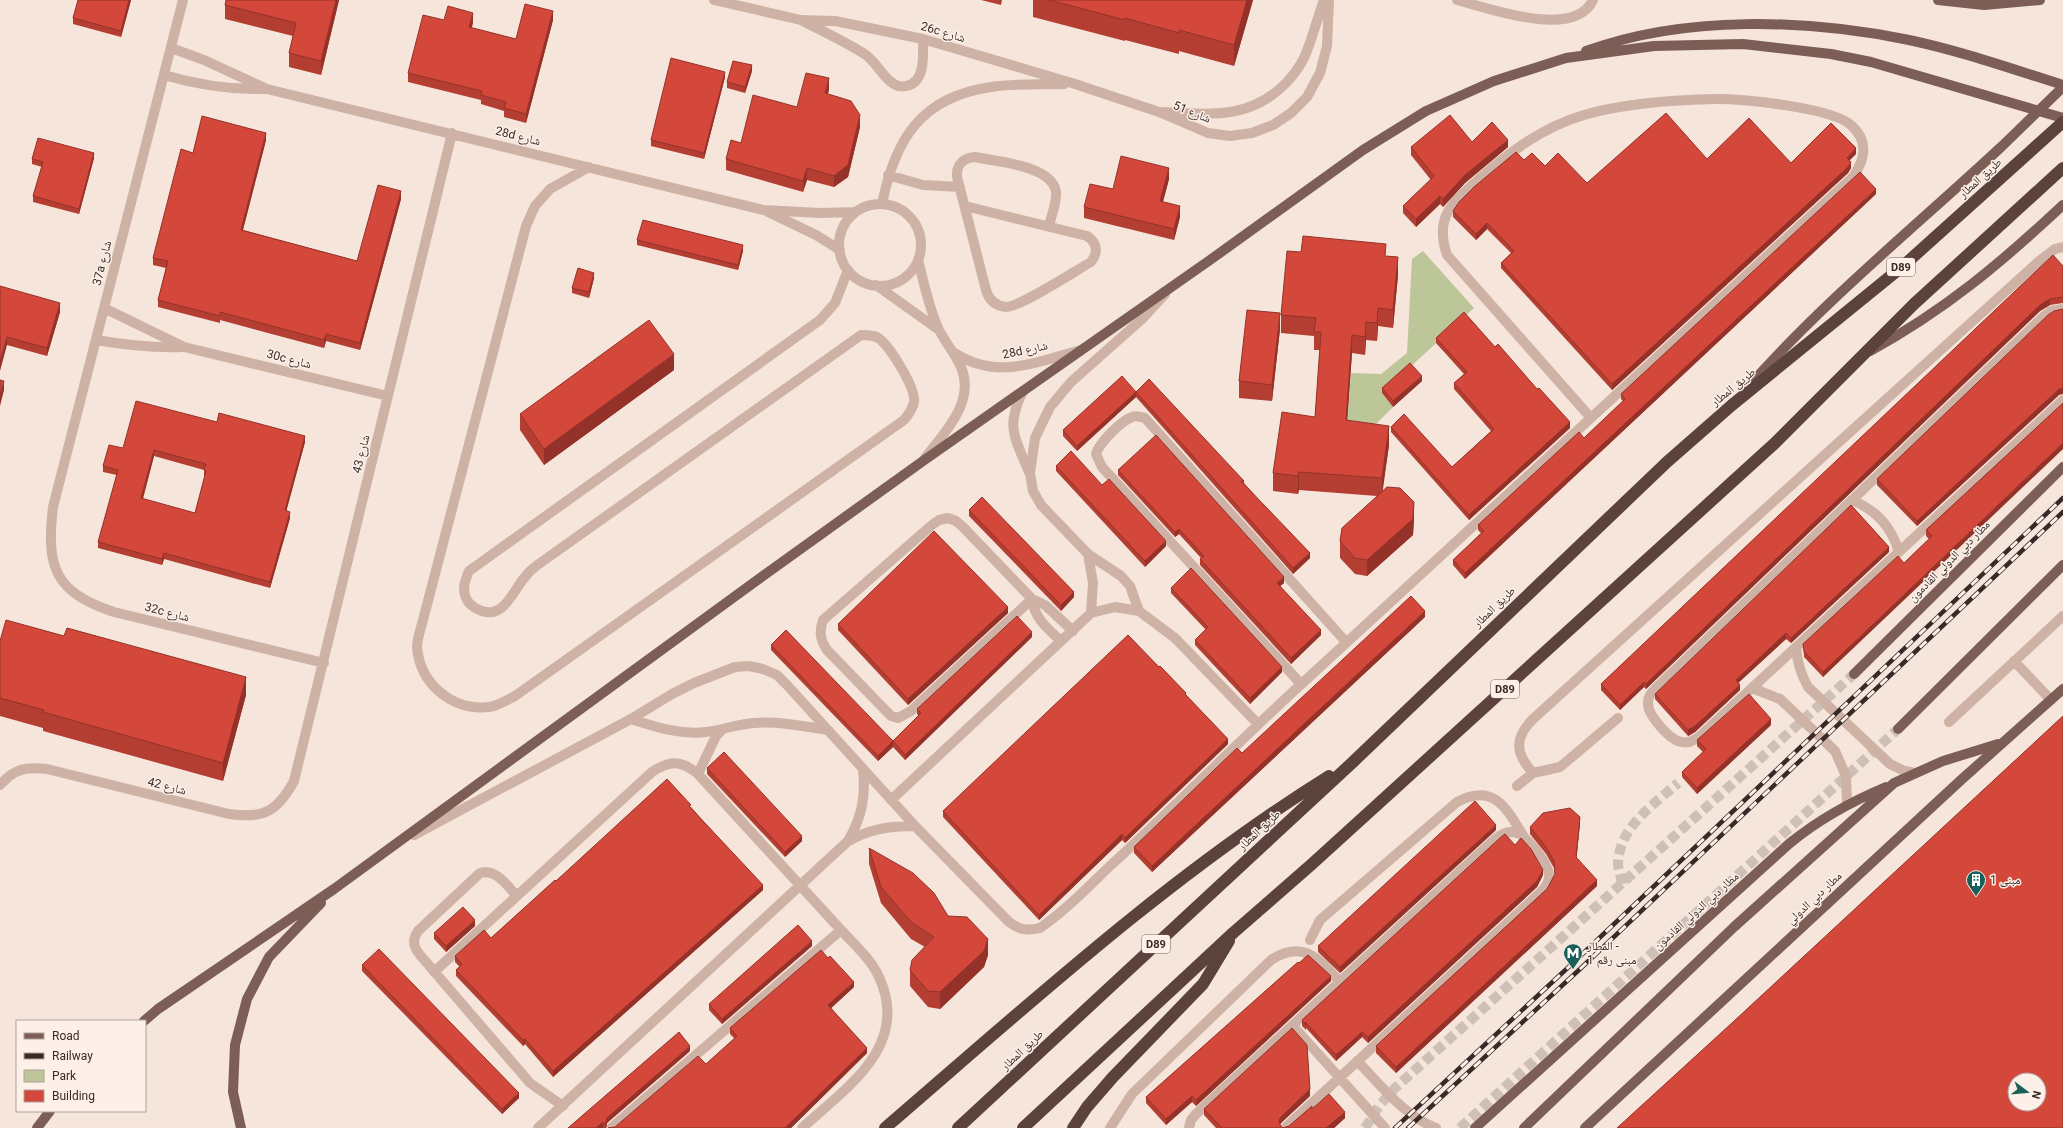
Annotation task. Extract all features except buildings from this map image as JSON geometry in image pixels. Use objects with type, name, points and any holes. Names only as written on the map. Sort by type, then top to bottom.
[{"type":"highway","name":"طريق المطار","points":[[958,1128],[1354,761],[1666,462],[1732,405],[1903,266],[2063,122]]},
{"type":"highway","name":"D89","points":[[1023,1128],[1233,933],[1312,864],[1769,448],[1958,262],[2063,168]]},
{"type":"highway","points":[[885,1128],[1058,980],[1206,859],[1278,808],[1354,761]]},
{"type":"highway","points":[[1073,1128],[1087,1107],[1113,1077],[1203,984],[1217,963],[1233,933]]},
{"type":"main road","points":[[1938,0],[1984,5],[2040,0]]},
{"type":"main road","points":[[145,1020],[158,1009],[334,889],[923,461],[1171,288],[1363,150],[1426,111],[1494,81],[1608,43],[1652,32],[1697,27],[1743,25],[1827,28],[1910,40],[1990,62],[2063,86],[2000,148],[1836,295],[1795,335],[1732,405]]},
{"type":"main road","points":[[1566,58],[1654,46],[1743,44],[1831,54],[1871,62],[2063,118]]},
{"type":"main road","points":[[1865,354],[1906,332],[1945,306],[1989,272],[2063,205]]},
{"type":"main road","name":"مطار دبي الدولي القادمون","points":[[1854,674],[2063,467]]},
{"type":"main road","points":[[1898,729],[2063,565]]},
{"type":"main road","name":"مطار دبي الدولي","points":[[1585,1128],[2002,742],[2063,689]]},
{"type":"main road","name":"مطار دبي الدولي القادمون","points":[[1475,1128],[1790,842],[1808,828],[1847,804],[1915,773],[1943,761],[2002,742]]},
{"type":"main road","name":"مطار دبي الدولي القادمون","points":[[1524,1128],[1734,926],[1894,783]]},
{"type":"main road","points":[[241,1128],[233,1092],[235,1045],[247,999],[270,957],[334,889]]},
{"type":"main road","points":[[37,1128],[49,1112]]},
{"type":"street","name":"37a شارع","points":[[50,534],[53,507],[183,0]]},
{"type":"street","name":"26c شارع","points":[[714,0],[801,20],[840,22],[923,39],[1072,83],[1159,112]]},
{"type":"street","name":"شارع 51","points":[[1159,112],[1218,114],[1239,112],[1259,104],[1277,92],[1292,77],[1304,59],[1324,0]]},
{"type":"street","name":"شارع 51","points":[[1159,112],[1208,133],[1230,136],[1252,133],[1273,125],[1291,113],[1307,97],[1320,73],[1327,46],[1329,0]]},
{"type":"street","points":[[1457,0],[1526,18],[1540,20],[1563,18],[1582,13],[1593,0]]},
{"type":"street","points":[[801,20],[866,56],[879,66],[894,84],[902,87],[910,86],[917,80],[922,71],[923,39]]},
{"type":"street","points":[[171,48],[210,63],[267,89]]},
{"type":"street","points":[[164,75],[184,81],[225,88],[267,89]]},
{"type":"street","points":[[882,204],[888,175],[896,152],[907,134],[920,119],[936,107],[954,97],[973,90],[993,86],[1072,83]]},
{"type":"street","name":"28d شارع","points":[[267,89],[763,210],[821,213],[855,212]]},
{"type":"street","points":[[392,846],[631,719],[672,694],[694,683],[735,667],[749,666],[763,669],[777,675],[915,826],[1009,922],[1018,929],[1029,931],[1040,928],[1140,838],[1258,724],[1346,642],[1591,418],[1853,177],[1862,165],[1864,150],[1861,136],[1851,124],[1838,118],[1789,106],[1751,100],[1714,99],[1620,107],[1584,115],[1550,127],[1503,157],[1458,198],[1448,210],[1442,224],[1442,240],[1447,255],[1591,418]]},
{"type":"street","name":"شارع 43","points":[[294,781],[452,134]]},
{"type":"street","points":[[965,206],[1049,226],[1091,239],[1096,247],[1094,258],[1091,262],[1014,306],[1000,306],[993,303],[986,290],[957,177],[958,166],[970,157],[1042,173],[1052,182],[1056,194],[1049,226]]},
{"type":"street","points":[[589,167],[550,189],[535,206],[526,226],[423,620],[417,646],[423,672],[439,693],[464,706],[490,707],[515,696],[904,420],[910,412],[914,402],[913,391],[909,380],[881,340],[872,335],[861,336],[536,566],[525,576],[509,600],[499,610],[486,612],[473,608],[465,597],[464,583],[469,571],[820,320],[835,303],[848,270]]},
{"type":"street","points":[[888,175],[923,185],[960,188]]},
{"type":"street","points":[[882,204],[894,206],[906,213],[914,222],[920,234],[921,247],[918,260],[913,269],[896,282],[876,285],[860,280],[848,270],[843,261],[840,250],[841,233],[846,222],[855,212],[868,205],[882,204]]},
{"type":"street","name":"28d شارع","points":[[763,210],[816,235],[840,250]]},
{"type":"street","points":[[1533,773],[1524,763],[1519,751],[1519,740],[1524,728],[1533,719],[2038,262],[2055,249],[2063,247]]},
{"type":"street","name":"28d شارع","points":[[918,260],[939,330],[962,368],[965,381],[961,407],[923,461]]},
{"type":"street","name":"28d شارع","points":[[876,285],[939,330]]},
{"type":"street","points":[[1030,474],[1035,438],[1050,406],[1071,382],[1142,320],[1171,288]]},
{"type":"street","name":"30c شارع","points":[[104,308],[184,347],[388,396]]},
{"type":"street","points":[[2063,309],[2051,311],[2044,316],[1656,688],[1650,694],[1647,703],[1649,711],[1674,740],[1683,743],[1699,737],[2063,400]]},
{"type":"street","name":"30c شارع","points":[[96,340],[155,348],[184,347]]},
{"type":"street","name":"28d شارع","points":[[953,352],[974,364],[998,369],[1018,367],[1081,350]]},
{"type":"street","points":[[1022,391],[1014,407],[1012,421],[1014,436],[1030,474],[1033,491],[1041,505],[1088,554],[1121,576],[1130,586],[1139,611]]},
{"type":"street","points":[[1301,684],[1102,467],[1096,454],[1102,442],[1132,417],[1138,416],[1145,418],[1346,642]]},
{"type":"street","points":[[1852,500],[1866,506],[1878,514],[1887,525],[1899,552]]},
{"type":"street","points":[[1032,599],[911,711],[898,718],[885,712],[821,641],[820,630],[823,620],[939,520],[948,518],[956,521],[1032,599],[1045,605],[1072,631]]},
{"type":"street","name":"32c شارع","points":[[50,534],[51,555],[59,576],[73,593],[91,605],[114,612],[324,663]]},
{"type":"street","points":[[1088,554],[1093,583],[1090,613]]},
{"type":"street","points":[[1032,599],[1036,614],[1040,621],[1061,641]]},
{"type":"street","points":[[891,800],[1090,613],[1115,607],[1139,611],[1174,638],[1258,724]]},
{"type":"street","points":[[1949,722],[2063,616]]},
{"type":"street","points":[[1796,647],[1801,675],[1808,687],[1890,764],[1902,770],[1915,773]]},
{"type":"street","points":[[2014,661],[2051,700]]},
{"type":"street","points":[[1752,688],[1780,699],[1835,751],[1846,776],[1848,790],[1847,804]]},
{"type":"street","points":[[1517,786],[1533,773],[1560,767],[1618,718]]},
{"type":"street","points":[[631,719],[659,728],[684,732],[707,732],[753,723],[773,722],[828,730]]},
{"type":"street","points":[[698,774],[716,736],[724,728]]},
{"type":"street","points":[[434,972],[516,895],[663,765],[675,762],[688,765],[698,774],[870,963],[879,977],[887,1002],[887,1027],[878,1052],[863,1073],[802,1128]]},
{"type":"street","name":"شارع 42","points":[[0,785],[20,769],[32,767],[48,769],[229,814],[249,817],[268,811],[285,799],[294,781]]},
{"type":"street","points":[[847,842],[857,826],[863,807],[865,788],[863,768]]},
{"type":"street","points":[[1285,1128],[1548,884],[1550,876],[1548,867],[1525,838],[1504,805],[1493,798],[1481,795],[1468,796],[1457,802],[1320,920],[1314,929],[1310,940]]},
{"type":"street","points":[[538,1128],[847,842],[863,833],[880,828],[915,826]]},
{"type":"street","points":[[1189,1128],[1191,1120],[1196,1114],[1494,840],[1501,834],[1509,832],[1518,833],[1525,838]]},
{"type":"street","points":[[516,895],[493,873],[486,871],[480,873],[414,936],[414,943],[416,950],[434,972],[530,1083],[562,1106]]},
{"type":"street","points":[[611,1128],[841,930]]},
{"type":"street","points":[[1110,1128],[1132,1094],[1271,960],[1282,952],[1297,950],[1311,954],[1324,964],[1340,982]]},
{"type":"street","points":[[1293,1026],[1385,1128]]},
{"type":"street","points":[[1357,1061],[1410,1114],[1424,1123],[1436,1128]]},
{"type":"green space","points":[[1423,251],[1474,308],[1382,393],[1393,407],[1373,427],[1347,424],[1351,373],[1381,374],[1407,353],[1412,259]]},
{"type":"tunnel","points":[[1365,1128],[1379,1106],[1394,1089],[1854,674]]},
{"type":"tunnel","points":[[1460,1128],[1898,729]]},
{"type":"tunnel","points":[[1622,884],[1618,865],[1620,852],[1630,829],[1648,809],[1678,783]]},
{"type":"railway","points":[[1395,1128],[1574,962],[2063,498]]},
{"type":"railway","points":[[1408,1128],[1580,969],[2063,512]]},
{"type":"place","name":"مبنى 1","points":[[1976,897]]},
{"type":"place","name":"المطار - مبنى رقم 1","points":[[1573,970]]}]
